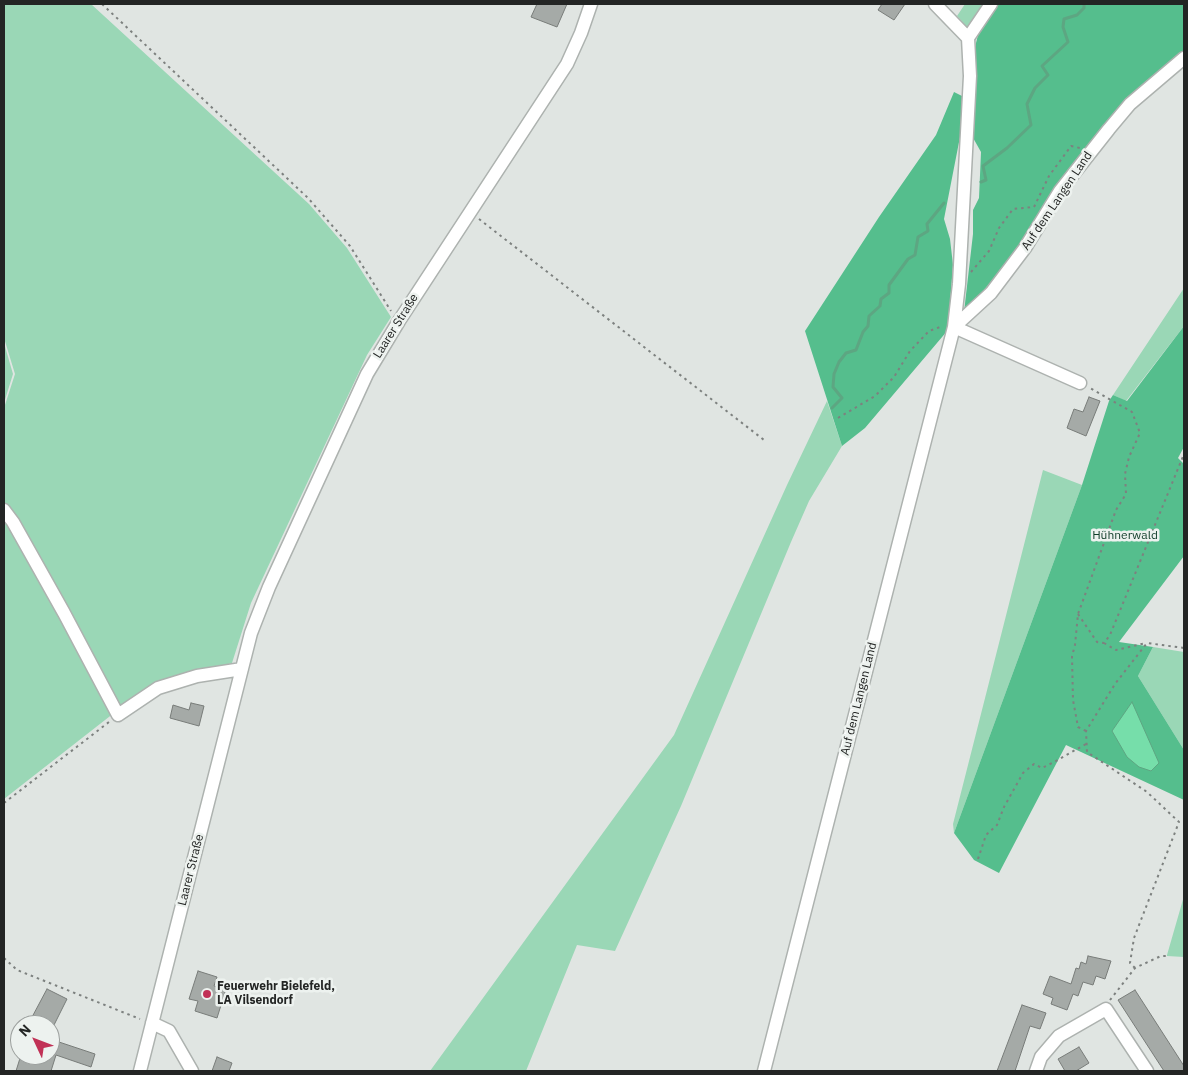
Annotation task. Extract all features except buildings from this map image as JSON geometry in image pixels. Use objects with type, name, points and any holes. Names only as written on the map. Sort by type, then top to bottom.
[{"type":"street","name":"Laarer Straße","points":[[140,1071],[251,633],[274,578],[367,374],[399,320],[567,64],[591,4]]},
{"type":"street","points":[[935,4],[968,38],[991,4]]},
{"type":"street","name":"Auf dem Langen Land","points":[[764,1071],[954,322],[959,284],[970,76],[968,38]]},
{"type":"street","name":"Auf dem Langen Land","points":[[954,322],[991,293],[1089,152],[1130,104],[1184,58]]},
{"type":"street","points":[[954,322],[1080,383]]},
{"type":"street","points":[[4,510],[13,522],[64,613],[118,715],[158,688],[197,676],[242,669]]},
{"type":"street","points":[[1036,1071],[1041,1057],[1059,1036],[1106,1009],[1148,1071]]},
{"type":"street","points":[[152,1023],[169,1031],[192,1071]]},
{"type":"path","points":[[102,4],[308,198],[350,246],[392,313],[399,320]]},
{"type":"path","points":[[959,284],[989,251],[1000,228],[1013,209],[1034,207],[1049,176],[1071,146],[1089,152]]},
{"type":"path","points":[[470,212],[616,323],[764,440]]},
{"type":"path","points":[[838,418],[875,396],[894,377],[910,351],[929,331],[954,322]]},
{"type":"path","points":[[1080,383],[1132,412],[1140,433],[1129,457],[1125,474],[1126,494],[1116,510],[1078,614],[1072,656],[1073,700],[1078,727],[1086,732]]},
{"type":"path","points":[[1104,642],[1110,636],[1184,454]]},
{"type":"path","points":[[1078,614],[1097,642],[1104,642],[1116,650],[1147,642],[1184,648]]},
{"type":"path","points":[[1135,968],[1130,962],[1134,938],[1179,822],[1147,792],[1087,752],[1086,732],[1115,684],[1147,642]]},
{"type":"path","points":[[4,803],[118,715]]},
{"type":"path","points":[[978,859],[986,835],[997,825],[1004,807],[1023,773],[1034,764],[1042,768],[1086,744]]},
{"type":"path","points":[[1106,1009],[1108,1002],[1135,968],[1161,956],[1167,956]]},
{"type":"path","points":[[4,958],[18,970],[152,1023]]},
{"type":"shaded area","points":[[4,4],[91,4],[309,204],[347,248],[391,317],[367,355],[251,603],[232,663],[195,673],[118,709],[4,505],[4,408],[15,374],[4,338]]},
{"type":"shaded area","points":[[965,4],[984,4],[967,27],[957,16]]},
{"type":"shaded area","points":[[1184,288],[1184,326],[1126,401],[1113,395]]},
{"type":"shaded area","points":[[4,343],[13,374],[4,403]]},
{"type":"shaded area","points":[[827,401],[842,446],[809,501],[681,806],[615,951],[577,945],[526,1071],[430,1071],[674,735]]},
{"type":"shaded area","points":[[1043,470],[1082,485],[954,833],[953,824]]},
{"type":"shaded area","points":[[4,519],[114,713],[4,799]]},
{"type":"shaded area","points":[[1153,647],[1184,652],[1184,750],[1138,676]]},
{"type":"shaded area","points":[[1132,702],[1159,763],[1151,771],[1139,767],[1127,757],[1112,731]]},
{"type":"shaded area","points":[[1184,896],[1184,957],[1167,956],[1167,955]]},
{"type":"green space","points":[[994,4],[1184,4],[1184,55],[1129,102],[1019,251],[964,312],[973,234],[973,210],[979,198],[981,152],[972,136],[976,43],[981,23]]},
{"type":"green space","points":[[954,92],[962,96],[960,137],[944,219],[950,239],[953,265],[948,330],[865,428],[842,446],[805,331],[879,217],[936,135]]},
{"type":"green space","name":"Hühnerwald","points":[[1184,326],[1184,447],[1178,458],[1184,464],[1184,556],[1119,642],[1153,647],[1138,676],[1184,750],[1184,800],[1066,745],[999,873],[974,860],[954,833],[1082,485],[1109,401],[1113,395],[1127,401]]},
{"type":"waterway","points":[[981,182],[986,180],[983,166],[1007,148],[1031,125],[1027,104],[1035,88],[1048,75],[1042,66],[1068,42],[1063,27],[1064,19],[1077,15],[1084,8],[1084,4]]},
{"type":"waterway","points":[[832,408],[842,398],[833,387],[834,374],[839,362],[846,353],[856,350],[863,332],[868,326],[869,316],[880,306],[881,299],[889,293],[889,285],[908,259],[915,255],[918,237],[928,231],[927,224],[944,203]]},
{"type":"place","name":"Feuerwehr Bielefeld, LA Vilsendorf","points":[[207,994]]}]
